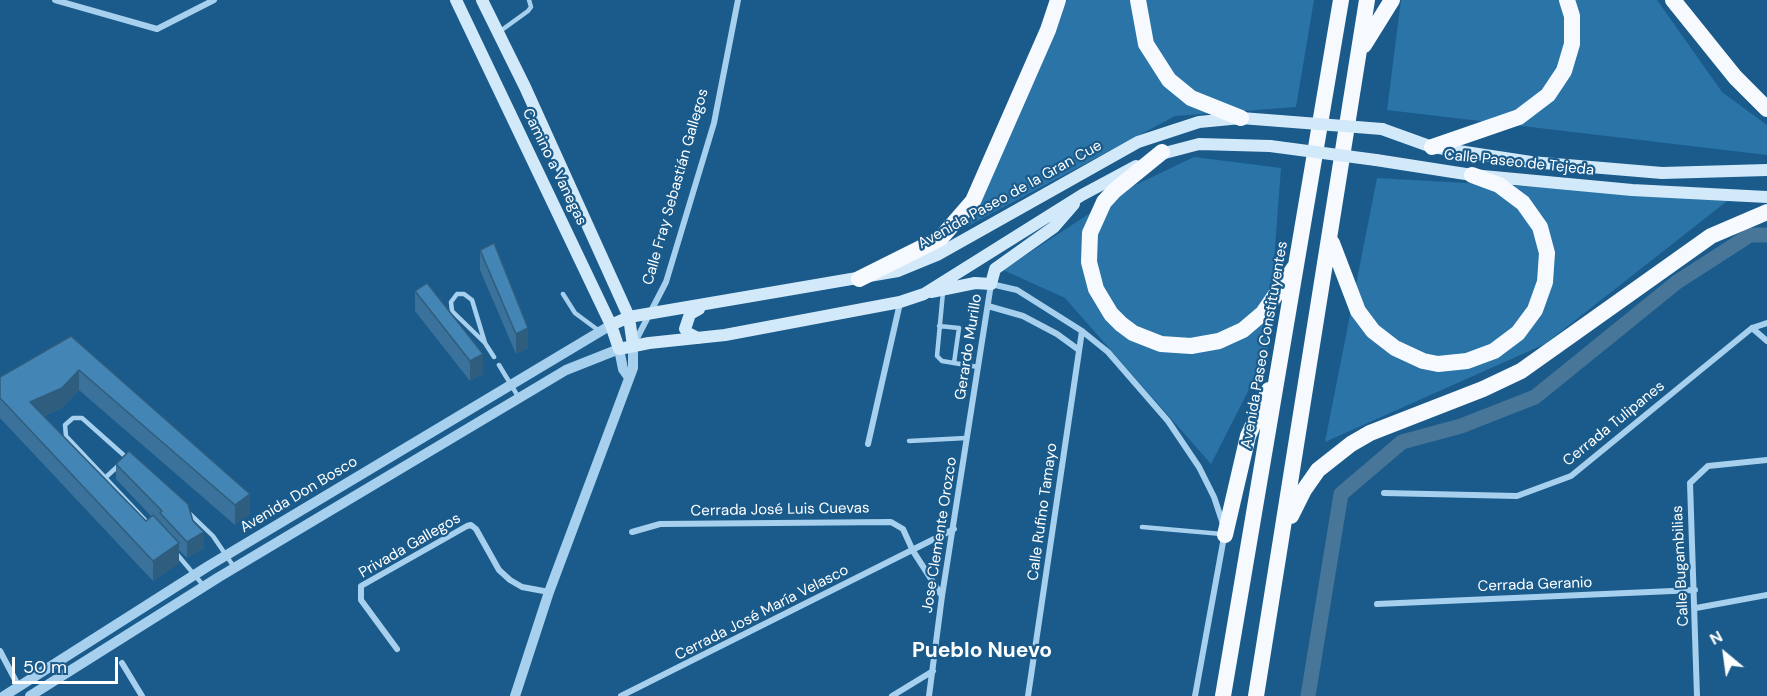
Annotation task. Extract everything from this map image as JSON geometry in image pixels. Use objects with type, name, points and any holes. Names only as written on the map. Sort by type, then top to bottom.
[{"type":"highway","points":[[859,279],[940,238],[973,201],[1048,30],[1058,0]]},
{"type":"highway","points":[[1138,0],[1146,44],[1169,80],[1203,105],[1241,118]]},
{"type":"highway","points":[[1327,0],[1337,30]]},
{"type":"highway","name":"Avenida Paseo Constituyentes","points":[[1223,696],[1341,0]]},
{"type":"highway","points":[[1256,696],[1367,0]]},
{"type":"highway","points":[[1360,51],[1392,0]]},
{"type":"highway","points":[[1431,147],[1519,117],[1548,95],[1564,71],[1572,44],[1572,16],[1567,0]]},
{"type":"highway","points":[[1673,0],[1735,77],[1767,109]]},
{"type":"highway","points":[[1162,152],[1114,191],[1104,202],[1090,233],[1089,262],[1094,282],[1103,302],[1120,324],[1133,333],[1161,344],[1191,346],[1219,341],[1242,330],[1263,313],[1298,262]]},
{"type":"highway","points":[[1330,239],[1351,300],[1365,321],[1383,339],[1409,355],[1438,364],[1467,361],[1488,354],[1518,333],[1535,310],[1545,282],[1547,253],[1540,227],[1523,203],[1498,185],[1472,175]]},
{"type":"highway","points":[[1283,533],[1304,490],[1318,470],[1351,444],[1370,433],[1483,389],[1521,371],[1712,236],[1767,212]]},
{"type":"highway","points":[[1225,535],[1248,436],[1279,367]]},
{"type":"main road","name":"Camino a Vanegas","points":[[456,0],[611,324],[619,350]]},
{"type":"main road","name":"Camino a Vanegas","points":[[482,0],[525,87],[629,317],[633,346]]},
{"type":"main road","name":"Avenida Paseo de la Gran Cue","points":[[611,324],[629,317],[898,271],[937,255],[1138,142],[1200,122],[1241,118],[1280,121]]},
{"type":"main road","name":"Calle Paseo de Tejeda","points":[[1280,121],[1382,129],[1431,147],[1531,162],[1662,173],[1767,170]]},
{"type":"main road","name":"Calle Paseo de Tejeda","points":[[1162,152],[1199,144],[1270,146],[1472,175],[1632,190],[1767,197]]},
{"type":"main road","points":[[924,294],[1082,195],[1162,152]]},
{"type":"main road","points":[[619,350],[633,346],[725,335],[900,302],[924,294],[975,283],[991,284],[995,269],[1054,227],[1082,195]]},
{"type":"main road","points":[[698,338],[688,333],[686,321],[690,314],[703,306]]},
{"type":"street","points":[[55,0],[157,28],[214,0]]},
{"type":"street","name":"Calle Fray Sebastián Gallegos","points":[[515,696],[549,592],[628,376],[633,368],[633,346],[666,282],[714,123],[738,0]]},
{"type":"street","points":[[991,284],[1017,290],[1082,331],[1108,352],[1168,421],[1199,467],[1214,497],[1225,535],[1196,696]]},
{"type":"street","name":"Gerardo Murillo","points":[[971,414],[991,284]]},
{"type":"street","points":[[868,444],[900,302]]},
{"type":"street","points":[[988,306],[1023,316],[1057,334],[1079,350]]},
{"type":"street","name":"Cerrada Tulipanes","points":[[1384,493],[1517,496],[1570,476],[1752,328],[1767,323]]},
{"type":"street","name":"Avenida Don Bosco","points":[[4,696],[227,555],[611,324]]},
{"type":"street","points":[[1752,328],[1767,341]]},
{"type":"street","name":"Calle Rufino Tamayo","points":[[1028,696],[1082,331]]},
{"type":"street","points":[[619,350],[623,369],[628,376]]},
{"type":"street","name":"Avenida Don Bosco","points":[[30,696],[235,568],[572,366],[619,350]]},
{"type":"street","name":"Jose Clemente Orozco","points":[[929,696],[942,596],[971,414]]},
{"type":"street","name":"Calle Bugambilias","points":[[1697,696],[1696,608],[1690,483],[1708,466],[1767,460]]},
{"type":"street","name":"Cerrada José Luis Cuevas","points":[[632,532],[660,524],[884,521],[903,529],[913,551]]},
{"type":"street","name":"Privada Gallegos","points":[[397,649],[361,600],[361,586],[466,526],[471,525],[476,529],[499,570],[510,580],[522,586],[549,592]]},
{"type":"street","name":"Cerrada José María Velasco","points":[[621,696],[954,529]]},
{"type":"street","points":[[913,551],[942,596]]},
{"type":"street","name":"Cerrada Geranio","points":[[1377,604],[1695,590]]},
{"type":"street","points":[[1696,608],[1767,595]]},
{"type":"street","points":[[0,651],[19,687]]},
{"type":"street","points":[[122,663],[142,696]]},
{"type":"street","points":[[892,696],[933,671]]},
{"type":"lane","points":[[498,33],[528,11],[531,7],[529,0]]},
{"type":"lane","points":[[943,290],[937,356],[942,361],[978,367]]},
{"type":"lane","points":[[485,343],[472,300],[464,294],[457,294],[451,302],[452,311],[485,343],[494,357]]},
{"type":"lane","points":[[563,294],[575,313],[600,331]]},
{"type":"lane","points":[[939,326],[959,328],[954,363]]},
{"type":"lane","points":[[499,364],[519,398]]},
{"type":"lane","points":[[135,465],[82,418],[68,421],[64,431],[66,436],[151,526]]},
{"type":"lane","points":[[909,441],[966,438]]},
{"type":"lane","points":[[105,478],[127,458]]},
{"type":"lane","points":[[185,509],[213,536],[235,568]]},
{"type":"lane","points":[[1142,527],[1225,535]]},
{"type":"lane","points":[[174,550],[196,574],[205,588]]},
{"type":"shaded area","points":[[1067,0],[1314,0],[1296,107],[1175,116],[968,226]]},
{"type":"shaded area","points":[[1401,0],[1657,0],[1722,92],[1767,125],[1767,155],[1387,110]]},
{"type":"shaded area","points":[[1194,157],[1281,168],[1267,354],[1211,464],[1065,298],[1003,270],[1127,189]]},
{"type":"shaded area","points":[[1377,178],[1731,198],[1545,344],[1325,442]]},
{"type":"building","points":[[494,243],[528,328],[516,334],[480,250]]},
{"type":"building","points":[[427,283],[483,354],[470,361],[415,291]]},
{"type":"building","points":[[71,336],[250,494],[235,505],[79,370],[62,388],[30,402],[146,521],[153,515],[179,543],[153,561],[0,398],[0,377]]},
{"type":"building","points":[[129,451],[188,504],[193,521],[204,532],[187,542],[160,513],[162,511],[116,464]]},
{"type":"waterway","points":[[1308,696],[1341,494],[1402,442],[1461,426],[1535,397],[1677,282],[1750,235],[1767,235]]},
{"type":"district","name":"Pueblo Nuevo","points":[[982,651]]}]
